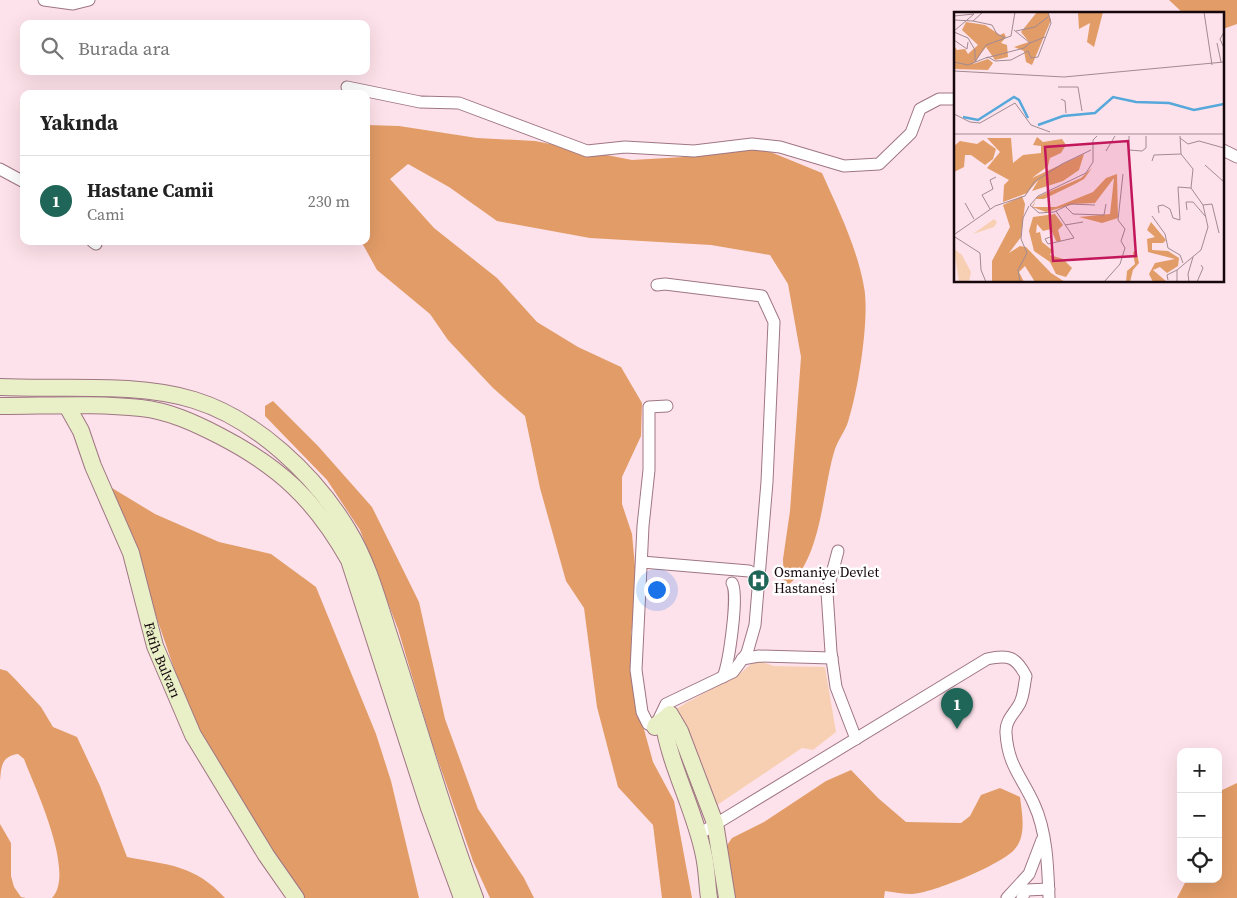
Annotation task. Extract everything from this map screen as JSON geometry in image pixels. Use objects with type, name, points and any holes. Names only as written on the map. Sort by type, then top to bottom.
[{"type":"street","points":[[44,0],[73,4],[89,0]]},
{"type":"street","points":[[347,87],[362,90]]},
{"type":"street","points":[[370,92],[420,102],[459,103],[587,151],[626,147],[694,151],[752,144],[780,147],[844,166],[879,164],[911,133],[920,110],[939,99],[954,99]]},
{"type":"street","points":[[1224,150],[1237,157]]},
{"type":"street","points":[[0,169],[20,180]]},
{"type":"street","points":[[655,726],[666,704],[733,672],[747,653],[755,625],[767,482],[774,322],[762,296],[665,284],[657,285]]},
{"type":"street","points":[[0,386],[161,392],[195,400],[255,432],[287,454],[312,481],[348,529],[357,546],[386,626],[444,809],[475,898]]},
{"type":"street","points":[[0,406],[142,408],[193,422],[240,447],[278,471],[296,488],[334,534],[349,560],[429,808],[462,898]]},
{"type":"street","name":"Fatih Bulvarı","points":[[67,406],[81,431],[93,466],[131,553],[155,646],[194,734],[266,855],[296,898]]},
{"type":"street","points":[[655,726],[648,724],[642,712],[636,670],[649,470],[650,407],[666,406]]},
{"type":"street","points":[[838,551],[827,592],[832,658],[836,687],[856,739]]},
{"type":"street","points":[[642,562],[749,571],[759,576]]},
{"type":"street","points":[[724,677],[727,669],[733,621],[735,595],[732,583]]},
{"type":"street","points":[[697,831],[699,834],[715,825],[987,658],[1004,655],[1019,663],[1026,676],[1020,702],[1010,717],[1006,731],[1010,759],[1034,803],[1043,838],[1048,893],[1026,890],[1022,898]]},
{"type":"street","points":[[742,660],[759,656],[832,658]]},
{"type":"street","points":[[655,726],[670,714],[680,731],[715,825],[727,898]]},
{"type":"street","points":[[655,726],[663,720],[675,770],[704,856],[709,898]]},
{"type":"street","points":[[1007,898],[1029,874],[1043,838]]},
{"type":"shaded area","points":[[1169,0],[1237,0],[1237,24],[1224,29],[1224,12],[1182,12]]},
{"type":"shaded area","points":[[370,125],[399,126],[477,138],[535,141],[632,160],[701,156],[761,148],[822,173],[852,243],[861,272],[865,300],[864,335],[852,409],[847,425],[835,449],[813,544],[806,562],[797,577],[784,588],[783,559],[790,511],[801,357],[788,284],[770,255],[711,245],[590,238],[497,221],[449,187],[408,164],[390,179],[434,228],[497,278],[537,322],[578,347],[621,367],[642,403],[641,436],[622,477],[622,504],[632,534],[638,599],[631,633],[640,715],[653,762],[674,801],[692,898],[662,898],[653,825],[618,787],[597,707],[584,608],[566,581],[540,488],[525,416],[493,388],[448,340],[430,314],[377,270],[363,245],[370,245]]},
{"type":"shaded area","points":[[273,401],[318,446],[372,507],[419,602],[445,719],[478,809],[524,878],[534,898],[490,898],[473,861],[432,743],[398,629],[360,530],[327,480],[265,416],[265,406]]},
{"type":"shaded area","points":[[112,488],[155,514],[219,542],[271,554],[316,587],[376,734],[391,781],[419,898],[301,898],[259,839],[187,706]]},
{"type":"shaded area","points":[[759,661],[774,666],[825,667],[836,732],[813,750],[802,748],[704,814],[697,806],[668,727],[667,715]]},
{"type":"shaded area","points":[[0,669],[7,671],[41,707],[53,727],[77,737],[100,786],[127,857],[169,865],[192,873],[214,887],[225,898],[52,898],[58,886],[57,851],[44,809],[24,759],[18,754],[12,755],[5,760],[0,782]]},
{"type":"shaded area","points":[[851,770],[878,798],[906,822],[961,823],[970,816],[981,795],[1000,788],[1020,797],[1023,825],[1021,838],[1014,850],[995,863],[950,884],[922,892],[909,894],[885,891],[884,898],[726,898],[721,854],[732,838],[764,822],[826,781]]},
{"type":"shaded area","points":[[1237,783],[1237,898],[1177,898],[1185,883],[1222,883],[1222,790]]},
{"type":"shaded area","points":[[0,824],[11,843],[11,876],[14,887],[21,897],[26,898],[0,898]]},
{"type":"place","name":"Osmaniye Devlet Hastanesi","points":[[758,580]]},
{"type":"place","name":"Hastane Camii","points":[[957,729]]}]
